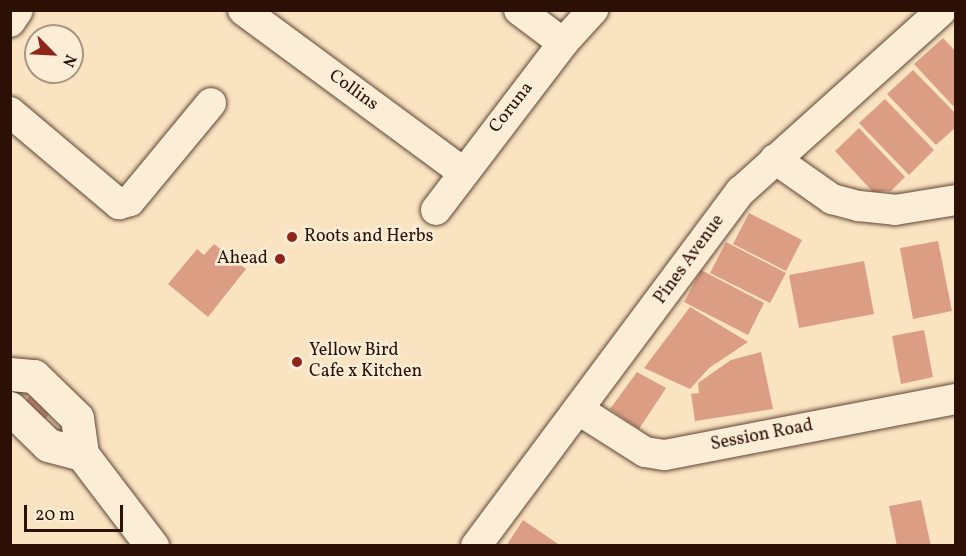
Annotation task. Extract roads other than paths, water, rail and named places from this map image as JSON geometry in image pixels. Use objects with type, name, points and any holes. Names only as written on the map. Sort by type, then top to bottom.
[{"type":"street","points":[[10,22],[18,10]]},
{"type":"street","name":"Collins","points":[[243,10],[462,172]]},
{"type":"street","points":[[519,10],[563,43]]},
{"type":"street","name":"Coruna","points":[[436,210],[462,172],[563,43],[593,10]]},
{"type":"street","name":"Pines Avenue","points":[[476,546],[741,191],[942,10]]},
{"type":"street","points":[[10,112],[119,204],[130,201],[211,103]]},
{"type":"street","points":[[775,159],[832,199],[859,206],[895,210],[956,200]]},
{"type":"street","points":[[10,374],[34,376],[60,398],[77,418],[82,454],[152,546]]},
{"type":"street","name":"Session Road","points":[[579,410],[645,453],[665,455],[956,399]]},
{"type":"street","points":[[10,408],[48,445],[82,454]]},
{"type":"place","name":"Roots and Herbs","points":[[292,237]]},
{"type":"place","name":"Ahead","points":[[280,259]]},
{"type":"place","name":"Yellow Bird Cafe x Kitchen","points":[[297,362]]}]
